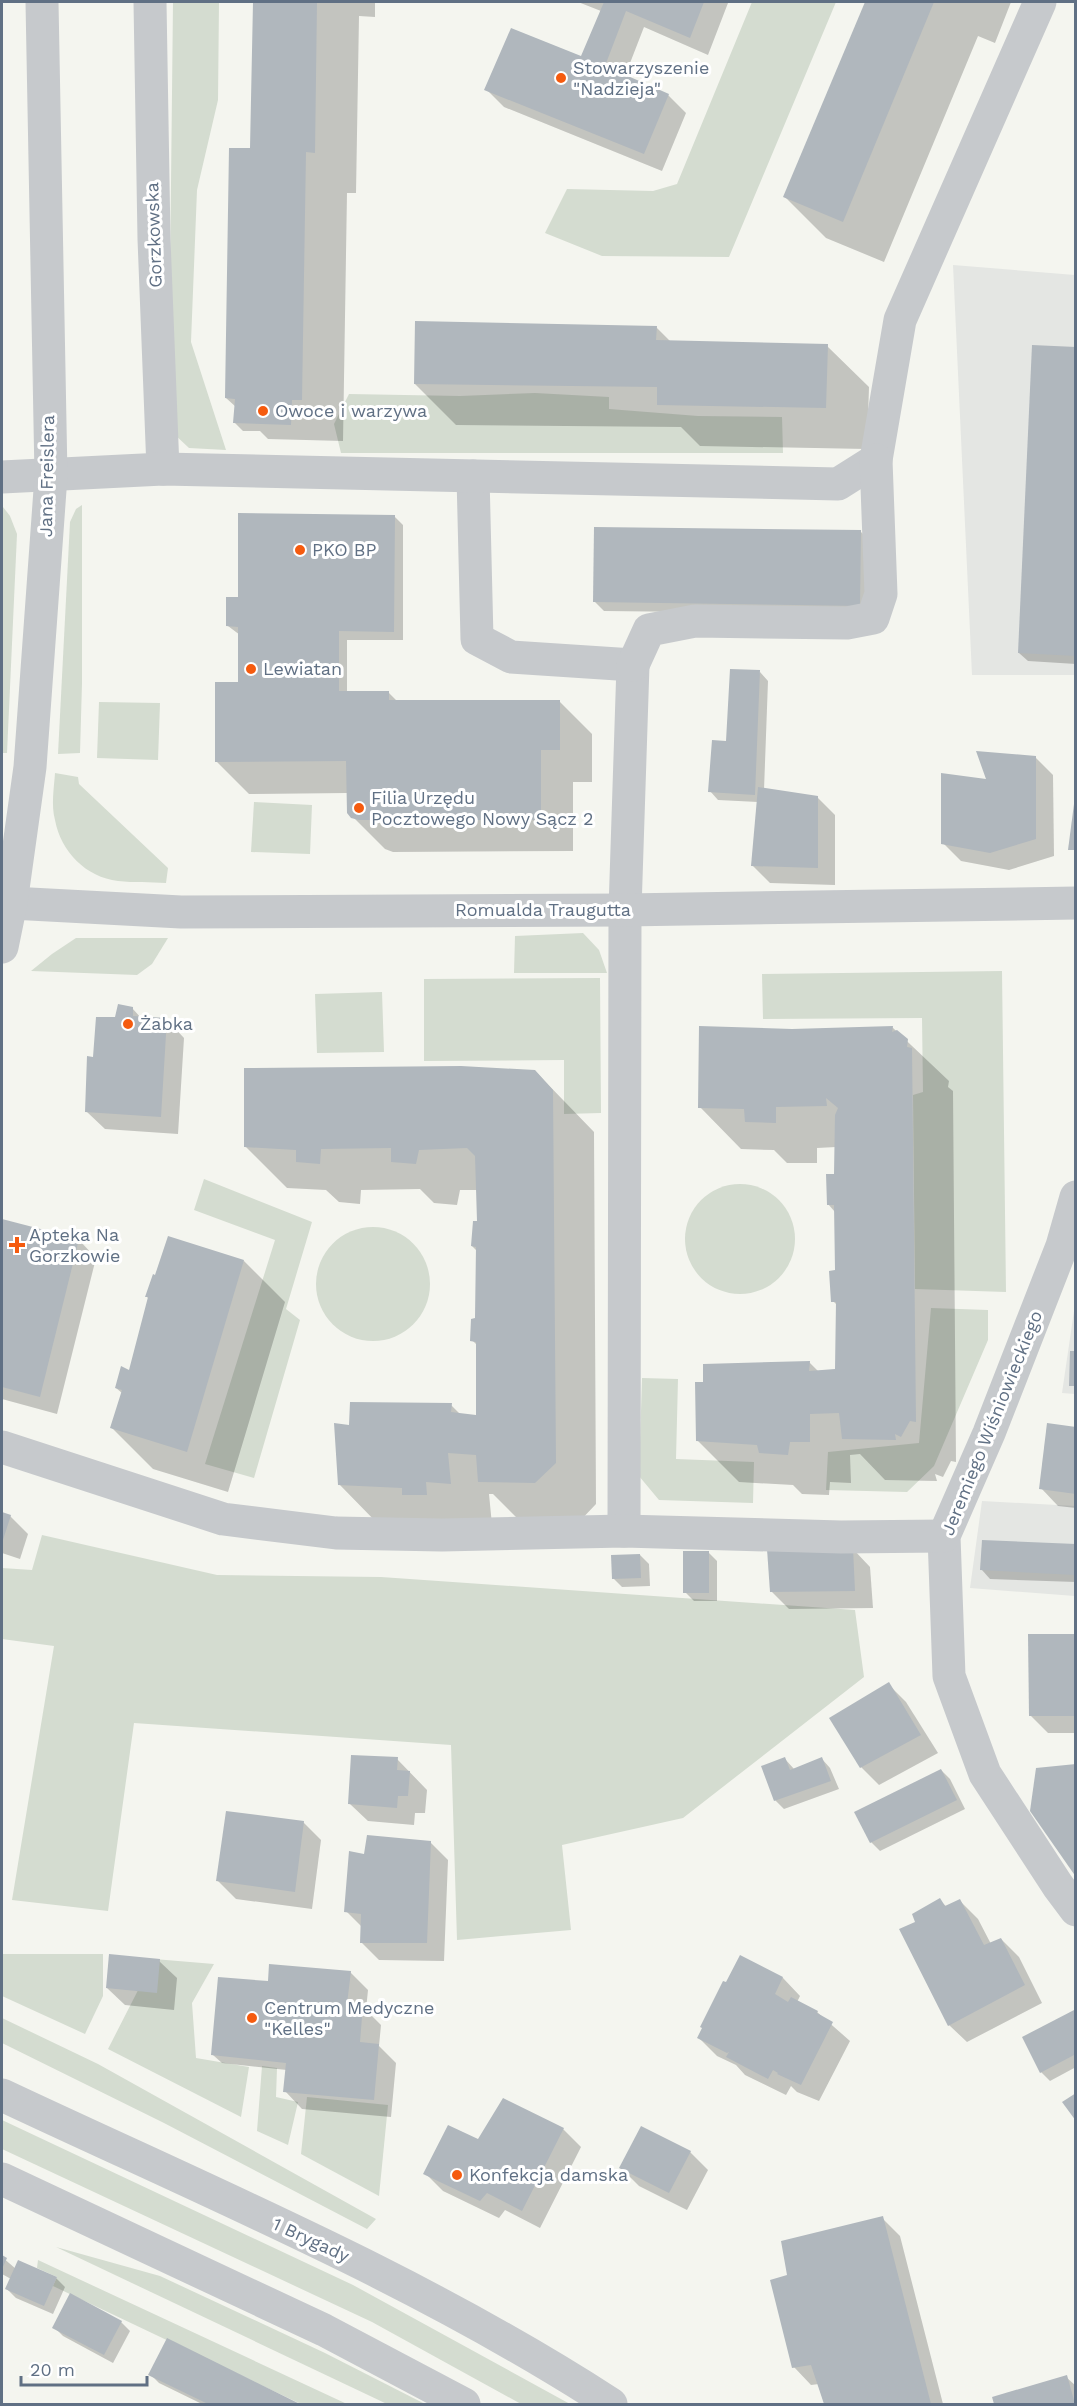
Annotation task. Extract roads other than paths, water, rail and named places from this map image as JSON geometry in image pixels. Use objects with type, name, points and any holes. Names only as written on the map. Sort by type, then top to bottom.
[{"type":"street","name":"Jana Freislera","points":[[2,947],[12,903],[30,767],[51,476],[42,2]]},
{"type":"street","name":"Gorzkowska","points":[[150,2],[154,240],[163,469]]},
{"type":"street","points":[[624,1531],[625,910],[633,666],[649,630],[695,621],[847,623],[873,618],[881,594],[876,460],[900,320],[1040,2]]},
{"type":"street","points":[[2,477],[163,469],[838,483],[876,460]]},
{"type":"street","points":[[473,476],[477,639],[511,657],[633,666]]},
{"type":"street","name":"Romualda Traugutta","points":[[12,903],[181,912],[625,910],[1076,903]]},
{"type":"street","name":"Jeremiego Wiśniowieckiego","points":[[1076,1197],[1062,1246],[989,1433],[944,1536],[949,1676],[985,1774],[1076,1910]]},
{"type":"street","points":[[2,1447],[224,1519],[336,1533],[442,1535],[624,1531],[841,1537],[944,1536]]},
{"type":"street","name":"1 Brygady","points":[[2,2096],[427,2296],[562,2372],[611,2404]]},
{"type":"street","points":[[2,2179],[324,2330],[464,2404]]},
{"type":"place","name":"Stowarzyszenie \"Nadzieja\"","points":[[561,78]]},
{"type":"place","name":"Owoce i warzywa","points":[[263,411]]},
{"type":"place","name":"PKO BP","points":[[300,550]]},
{"type":"place","name":"Lewiatan","points":[[251,669]]},
{"type":"place","name":"Filia Urzędu Pocztowego Nowy Sącz 2","points":[[359,808]]},
{"type":"place","name":"Żabka","points":[[128,1024]]},
{"type":"place","name":"Apteka Na Gorzkowie","points":[[17,1245]]},
{"type":"place","name":"Centrum Medyczne \"Kelles\"","points":[[252,2018]]},
{"type":"place","name":"Konfekcja damska","points":[[457,2175]]}]
